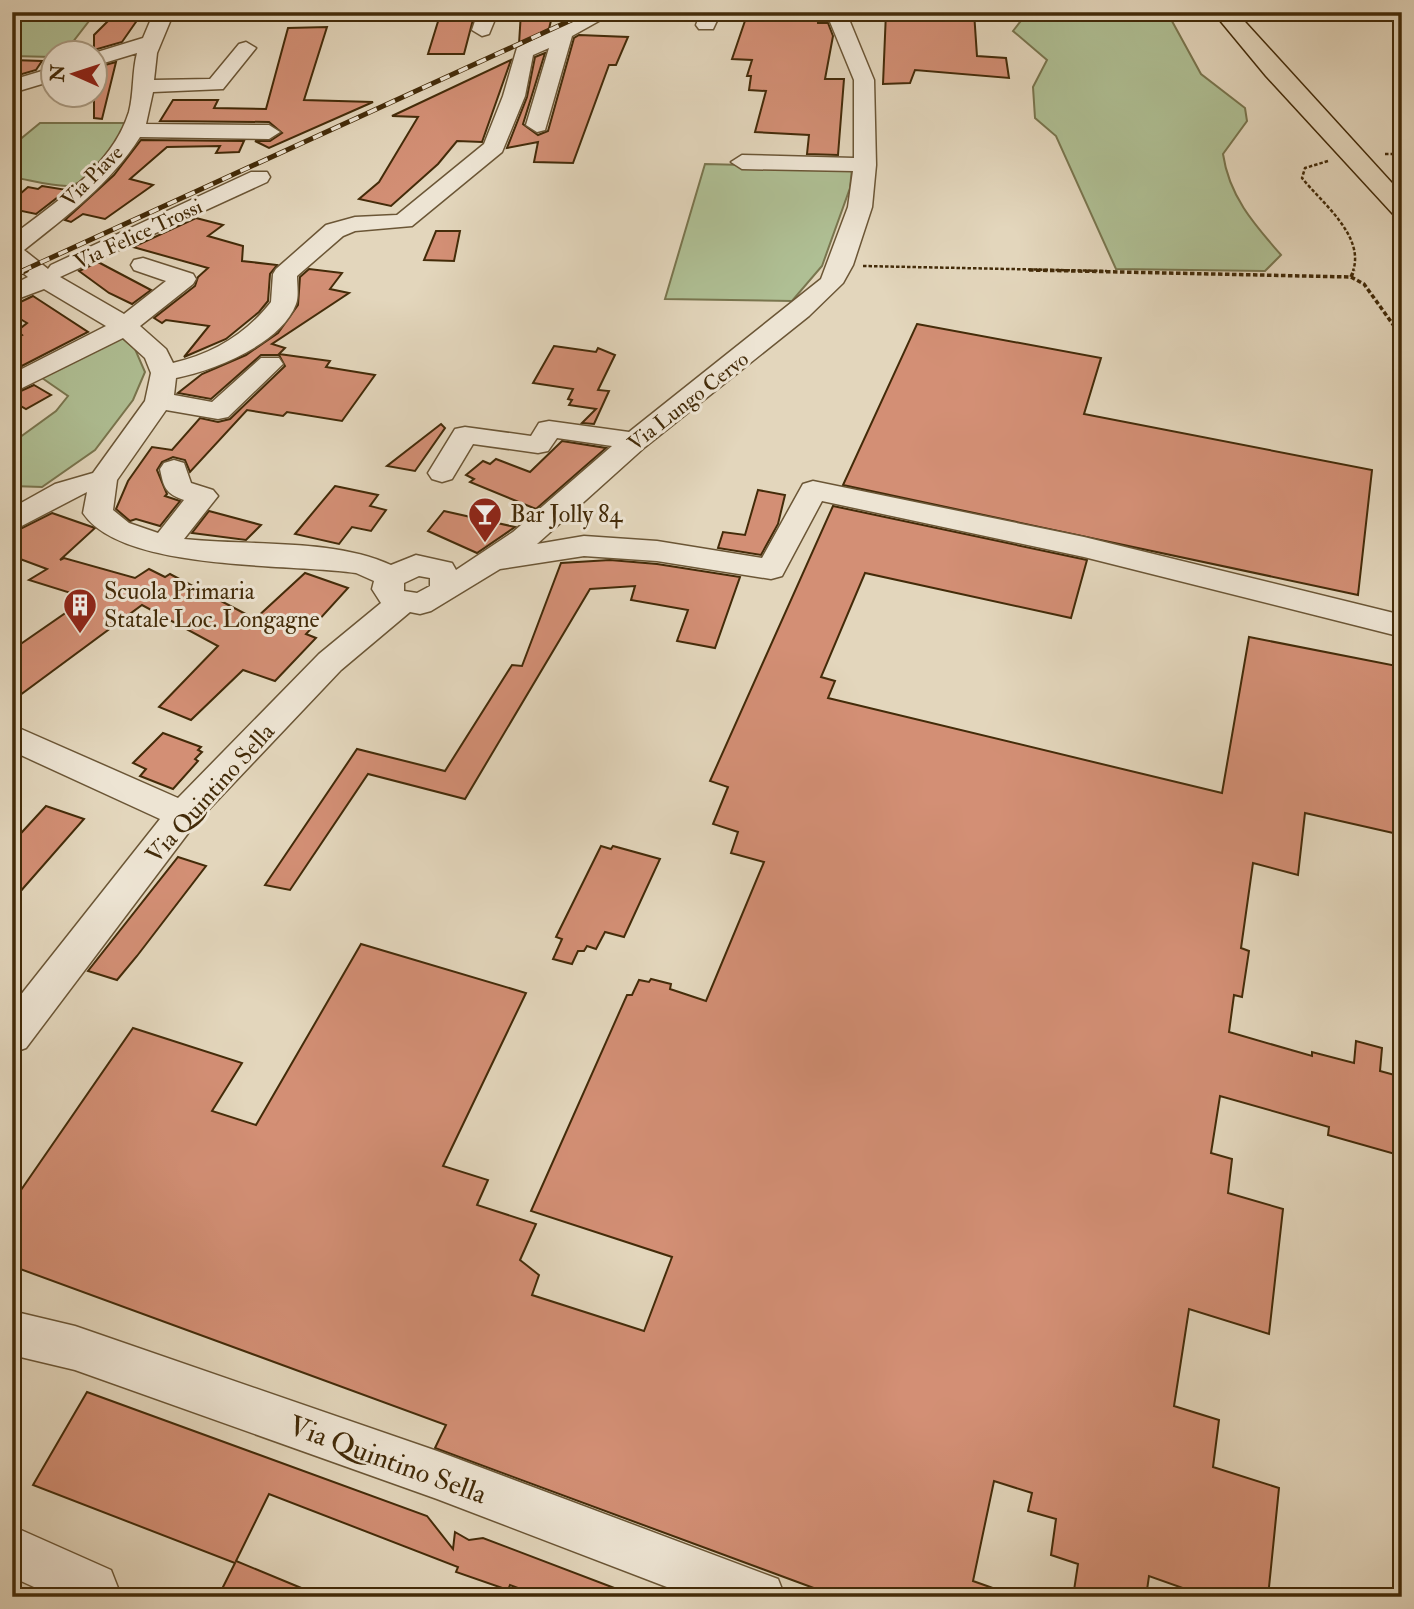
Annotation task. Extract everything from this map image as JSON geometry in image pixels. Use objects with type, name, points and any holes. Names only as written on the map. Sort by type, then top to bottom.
[{"type":"highway","points":[[1224,12],[1274,71],[1402,209]]},
{"type":"highway","points":[[1244,12],[1292,68],[1402,181]]},
{"type":"street","name":"Via Piave","points":[[12,250],[90,183],[121,150],[132,130],[145,86],[143,71],[150,42],[164,12]]},
{"type":"street","points":[[396,590],[358,563],[295,555],[178,549],[123,531],[104,521],[98,513],[103,480],[159,401],[164,373],[203,365],[245,342],[284,303],[285,274],[326,234],[354,224],[391,224],[404,221],[494,147],[514,96],[524,52],[605,12]]},
{"type":"street","name":"Via Lungo Cervo","points":[[396,590],[420,604],[439,579],[485,567],[524,539],[635,441],[816,298],[831,283],[841,265],[860,207],[865,165],[864,80],[836,12]]},
{"type":"street","points":[[537,125],[563,33]]},
{"type":"street","points":[[108,56],[150,42]]},
{"type":"street","points":[[145,86],[216,85],[246,48]]},
{"type":"street","points":[[12,75],[38,75]]},
{"type":"street","points":[[12,87],[38,79]]},
{"type":"street","points":[[132,130],[269,132]]},
{"type":"street","points":[[742,162],[865,165]]},
{"type":"street","name":"Via Felice Trossi","points":[[88,304],[86,288],[60,270],[259,177]]},
{"type":"street","name":"Via Felice Trossi","points":[[12,250],[45,279],[125,326],[157,355],[164,373]]},
{"type":"street","name":"Via Felice Trossi","points":[[125,326],[184,279],[142,265]]},
{"type":"street","points":[[12,294],[45,279]]},
{"type":"street","points":[[12,385],[125,326]]},
{"type":"street","points":[[159,401],[218,411],[270,364]]},
{"type":"street","points":[[442,473],[465,435],[538,444],[549,429],[635,441]]},
{"type":"street","points":[[166,545],[176,527],[203,496],[178,488],[174,469]]},
{"type":"street","points":[[12,522],[56,492],[103,480]]},
{"type":"street","points":[[485,567],[583,546],[657,551],[771,569],[813,490],[1084,547],[1402,626]]},
{"type":"street","name":"Via Quintino Sella","points":[[12,1036],[183,815],[396,590]]},
{"type":"street","points":[[12,737],[183,815]]},
{"type":"street","name":"Via Quintino Sella","points":[[12,1332],[75,1348],[437,1475],[760,1597]]},
{"type":"street","points":[[12,1551],[93,1588],[89,1597]]},
{"type":"path","points":[[1385,154],[1402,154]]},
{"type":"path","points":[[1330,161],[1305,169],[1302,178],[1352,239],[1357,251],[1357,266],[1351,277]]},
{"type":"path","points":[[841,265],[1351,277],[1364,284],[1402,338]]},
{"type":"green space","points":[[12,12],[96,12],[76,38],[38,38],[38,57],[12,56]]},
{"type":"green space","points":[[1104,12],[1167,12],[1201,74],[1245,108],[1247,121],[1223,154],[1231,183],[1244,209],[1281,255],[1265,271],[1116,269],[1056,136],[1035,118],[1033,87],[1047,60],[1013,31],[1024,17]]},
{"type":"green space","points":[[40,123],[123,123],[127,126],[93,171],[76,184],[67,186],[12,177],[12,146]]},
{"type":"green space","points":[[705,164],[852,168],[850,188],[822,266],[792,301],[665,299]]},
{"type":"green space","points":[[122,338],[135,349],[145,372],[133,400],[95,450],[42,487],[12,486],[12,443],[56,411],[68,396],[42,378]]},
{"type":"building","points":[[444,12],[475,12],[464,54],[428,54],[440,15]]},
{"type":"building","points":[[521,12],[553,12],[549,29],[519,44]]},
{"type":"building","points":[[748,12],[817,12],[818,23],[828,23],[833,36],[825,79],[844,79],[838,155],[807,154],[809,135],[755,132],[766,91],[749,90],[751,76],[747,76],[752,60],[732,59]]},
{"type":"building","points":[[886,12],[974,12],[977,56],[1006,58],[1009,78],[915,70],[910,83],[883,84]]},
{"type":"building","points":[[111,18],[138,19],[122,42],[108,46],[108,38],[94,38]]},
{"type":"building","points":[[327,27],[304,100],[373,102],[269,148],[255,141],[270,141],[282,133],[269,122],[160,121],[173,100],[218,100],[214,108],[266,109],[288,28]]},
{"type":"building","points":[[579,35],[628,37],[616,65],[609,65],[573,163],[534,162],[538,142],[507,148],[527,97],[535,57],[545,53],[523,124],[538,135],[548,131],[574,38]]},
{"type":"building","points":[[12,60],[38,61],[36,70],[12,77]]},
{"type":"building","points":[[511,60],[482,142],[457,141],[438,164],[391,206],[359,199],[379,182],[418,117],[392,116]]},
{"type":"building","points":[[116,62],[108,95],[108,64]]},
{"type":"building","points":[[94,108],[105,108],[102,119],[94,118]]},
{"type":"building","points":[[141,140],[244,141],[239,152],[216,153],[220,146],[167,147],[130,179],[153,185],[105,219],[83,214],[71,222],[65,220],[114,175]]},
{"type":"building","points":[[42,186],[67,190],[36,214],[12,209],[12,201],[28,187],[38,189]]},
{"type":"building","points":[[196,218],[223,225],[208,236],[243,246],[242,261],[277,265],[270,274],[268,301],[259,312],[226,339],[184,357],[209,326],[166,320],[162,323],[154,318],[195,286],[198,277],[208,268],[133,247]]},
{"type":"building","points":[[436,231],[460,231],[454,261],[424,260]]},
{"type":"building","points":[[98,262],[151,290],[132,304],[109,293],[79,271]]},
{"type":"building","points":[[309,269],[342,273],[330,289],[349,293],[272,344],[285,348],[279,354],[330,361],[326,367],[375,375],[342,421],[287,412],[283,416],[247,410],[190,472],[185,460],[173,457],[162,462],[157,470],[167,494],[165,496],[180,501],[160,526],[136,519],[130,521],[116,509],[128,481],[152,447],[172,450],[200,418],[218,422],[230,419],[285,366],[279,355],[261,355],[211,399],[178,393],[202,374],[246,355],[278,333],[298,305],[300,277]]},
{"type":"building","points":[[33,296],[88,332],[12,371],[12,340],[22,335],[17,331],[27,323],[12,314],[12,306]]},
{"type":"building","points":[[917,324],[1101,358],[1084,414],[1372,470],[1358,595],[843,485]]},
{"type":"building","points":[[554,346],[596,352],[598,348],[615,355],[598,390],[609,391],[594,424],[582,423],[596,409],[569,405],[572,400],[568,399],[573,389],[533,383]]},
{"type":"building","points":[[34,385],[51,395],[26,409],[12,401],[12,395]]},
{"type":"building","points":[[441,424],[445,428],[415,471],[387,466]]},
{"type":"building","points":[[562,441],[606,448],[536,509],[470,482],[474,479],[466,475],[483,461],[490,464],[496,459],[530,472]]},
{"type":"building","points":[[335,486],[378,495],[370,506],[386,510],[371,531],[352,527],[339,544],[295,534]]},
{"type":"building","points":[[758,490],[785,495],[778,524],[761,555],[718,548],[723,532],[745,535]]},
{"type":"building","points":[[833,506],[1087,560],[1071,618],[865,573],[821,677],[835,681],[828,698],[1222,793],[1249,637],[1402,667],[1402,835],[1305,813],[1298,875],[1253,863],[1241,948],[1249,951],[1242,997],[1234,995],[1229,1032],[1312,1056],[1312,1052],[1354,1063],[1356,1041],[1382,1048],[1380,1071],[1402,1077],[1402,1156],[1328,1135],[1329,1127],[1220,1096],[1211,1153],[1232,1159],[1228,1193],[1283,1209],[1269,1334],[1189,1309],[1174,1406],[1219,1420],[1213,1467],[1279,1488],[1268,1597],[1208,1597],[1149,1576],[1146,1597],[1073,1597],[1078,1564],[1051,1555],[1056,1519],[1028,1511],[1032,1493],[994,1481],[973,1581],[1010,1594],[1009,1597],[838,1597],[435,1448],[446,1425],[12,1266],[12,1203],[133,1028],[242,1063],[212,1111],[256,1125],[361,944],[526,993],[443,1166],[488,1180],[477,1205],[536,1224],[520,1260],[539,1275],[532,1295],[644,1331],[672,1257],[531,1211],[627,995],[632,995],[639,980],[649,982],[651,979],[671,984],[670,989],[706,1001],[764,862],[731,853],[738,832],[713,824],[728,787],[710,781]]},
{"type":"building","points":[[209,511],[261,525],[246,540],[192,533]]},
{"type":"building","points":[[444,511],[515,527],[477,553],[428,531]]},
{"type":"building","points":[[52,513],[95,528],[60,560],[64,558],[135,578],[149,569],[165,577],[170,574],[255,619],[305,573],[348,588],[306,634],[316,638],[275,681],[243,670],[191,720],[159,707],[218,646],[142,605],[12,701],[12,650],[87,598],[29,580],[47,569],[12,556],[12,533]]},
{"type":"building","points":[[610,560],[657,564],[740,577],[715,648],[677,641],[688,610],[631,600],[635,586],[590,589],[465,799],[368,774],[290,890],[265,885],[357,749],[445,771],[512,665],[522,666],[561,563]]},
{"type":"building","points":[[163,733],[201,747],[198,750],[202,752],[195,759],[198,761],[173,789],[140,776],[146,769],[133,763]]},
{"type":"building","points":[[46,806],[84,819],[12,901],[12,843]]},
{"type":"building","points":[[601,846],[611,849],[613,846],[660,859],[624,937],[605,932],[596,949],[587,946],[584,951],[578,951],[572,964],[553,959],[562,939],[556,937]]},
{"type":"building","points":[[178,857],[206,866],[117,980],[88,971]]},
{"type":"building","points":[[87,1392],[427,1516],[453,1549],[455,1532],[469,1540],[483,1538],[638,1597],[542,1597],[510,1585],[508,1590],[456,1572],[458,1567],[269,1494],[236,1561],[323,1597],[218,1597],[235,1563],[33,1485]]},
{"type":"railway","points":[[22,271],[589,12]]},
{"type":"railway","points":[[12,276],[26,270]]},
{"type":"place","name":"Bar Jolly 84","points":[[485,544]]},
{"type":"place","name":"Scuola Primaria Statale Loc. Longagne","points":[[80,635]]}]
